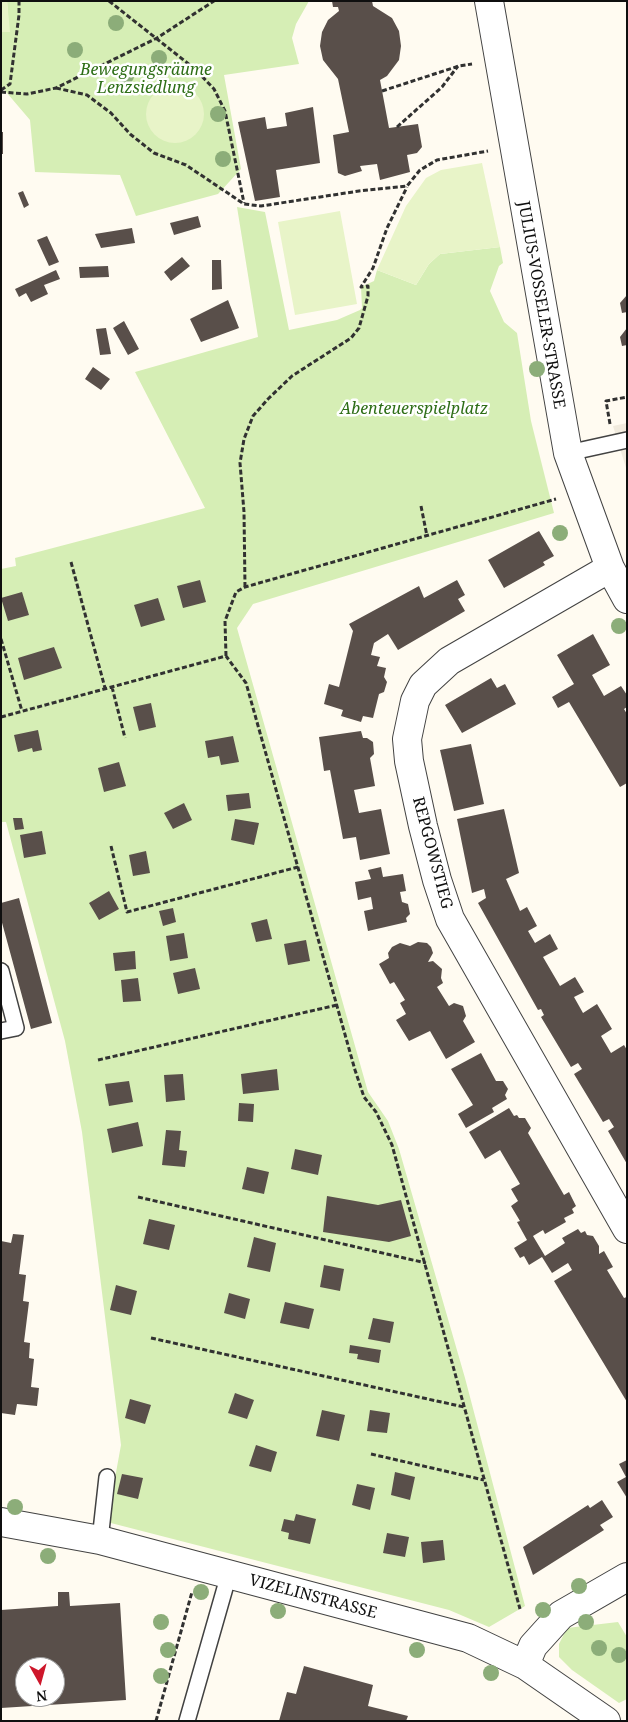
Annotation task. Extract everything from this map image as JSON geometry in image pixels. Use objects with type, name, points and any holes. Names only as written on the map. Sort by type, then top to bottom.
[{"type":"street","name":"JULIUS-VOSSELER-STRASSE","points":[[489,1],[568,453],[610,568],[627,599]]},
{"type":"street","name":"REPGOWSTIEG","points":[[610,568],[449,661],[423,685],[415,701],[407,739],[423,826],[437,880],[450,919],[627,1229]]},
{"type":"street","name":"VIZELINSTRASSE","points":[[1,1522],[100,1540],[468,1638],[525,1666],[606,1721]]},
{"type":"street","points":[[525,1666],[533,1646],[561,1615],[627,1577]]},
{"type":"lane","points":[[568,453],[627,440]]},
{"type":"lane","points":[[1,971],[16,1028],[1,1031]]},
{"type":"lane","points":[[100,1540],[107,1477]]},
{"type":"lane","points":[[187,1721],[229,1574]]},
{"type":"path","points":[[1,91],[10,84],[19,15],[18,1]]},
{"type":"path","points":[[109,1],[195,69],[214,89],[225,110],[244,204]]},
{"type":"path","points":[[1,91],[27,94],[56,88],[157,38],[214,1]]},
{"type":"path","points":[[382,91],[459,66],[472,64]]},
{"type":"path","points":[[397,127],[442,87],[459,66]]},
{"type":"path","points":[[56,88],[87,96],[111,113],[130,134],[154,153],[186,165],[244,204],[261,206],[359,191],[407,186]]},
{"type":"path","points":[[245,587],[245,521],[240,463],[244,439],[253,416],[292,376],[352,338],[360,328],[368,296],[368,286],[361,287],[373,268],[387,228],[407,186],[420,170],[437,160],[513,146]]},
{"type":"path","points":[[607,443],[612,434],[606,402],[627,397]]},
{"type":"path","points":[[520,1609],[392,1145],[376,1112],[364,1096],[246,683],[226,656],[225,621],[236,592],[245,587],[540,504],[580,490]]},
{"type":"path","points":[[420,506],[428,536]]},
{"type":"path","points":[[71,562],[105,688]]},
{"type":"path","points":[[1,639],[22,711]]},
{"type":"path","points":[[1,717],[226,656]]},
{"type":"path","points":[[112,687],[125,738]]},
{"type":"path","points":[[111,846],[127,912],[298,867]]},
{"type":"path","points":[[98,1060],[337,1005]]},
{"type":"path","points":[[138,1197],[426,1263]]},
{"type":"path","points":[[151,1338],[464,1407]]},
{"type":"path","points":[[371,1454],[484,1480]]},
{"type":"path","points":[[156,1721],[193,1591]]},
{"type":"green space","points":[[1,1],[7,1],[10,32],[1,32]]},
{"type":"green space","name":"Bewegungsräume Lenzsiedlung","points":[[7,1],[309,1],[296,24],[292,38],[299,64],[224,75],[241,169],[218,194],[136,216],[120,175],[35,172],[30,120],[1,86],[1,32],[9,31]]},
{"type":"green space","points":[[169,85],[181,85],[196,93],[204,108],[204,120],[196,135],[181,143],[169,143],[154,135],[146,120],[146,108],[154,93]]},
{"type":"green space","points":[[482,163],[500,247],[440,254],[429,264],[416,285],[377,270],[406,206],[426,178],[441,170]]},
{"type":"green space","name":"Abenteuerspielplatz","points":[[237,207],[265,212],[289,330],[337,320],[360,310],[362,308],[361,287],[374,281],[377,270],[416,285],[429,264],[440,254],[500,247],[503,263],[499,266],[490,291],[504,322],[517,333],[531,421],[554,513],[253,604],[237,628],[368,1092],[388,1121],[399,1149],[465,1378],[525,1606],[489,1627],[449,1610],[107,1522],[121,1445],[82,1132],[65,1041],[6,822],[1,822],[1,569],[16,566],[15,558],[205,508],[135,372],[258,337]]},
{"type":"green space","points":[[340,211],[357,304],[295,315],[278,222]]},
{"type":"green space","points":[[618,1622],[627,1637],[627,1699],[619,1703],[572,1670],[559,1657],[559,1644],[567,1628]]},
{"type":"shaded area","points":[[627,423],[627,471],[613,426]]},
{"type":"building","points":[[332,1],[372,1],[373,6],[392,18],[399,31],[401,46],[399,60],[387,76],[380,80],[389,128],[418,124],[422,147],[417,153],[407,155],[410,172],[380,180],[377,164],[360,166],[362,171],[345,176],[338,173],[333,135],[349,132],[338,79],[323,60],[320,46],[322,32],[328,20],[339,11],[338,7],[333,7]]},
{"type":"building","points":[[313,107],[320,163],[276,170],[280,197],[255,201],[238,122],[265,117],[267,129],[287,126],[285,113]]},
{"type":"building","points":[[1,132],[3,132],[3,154],[1,154]]},
{"type":"building","points":[[23,191],[29,205],[24,208],[18,193]]},
{"type":"building","points":[[198,216],[201,227],[174,235],[170,223]]},
{"type":"building","points":[[132,228],[135,243],[101,248],[95,234]]},
{"type":"building","points":[[47,236],[59,262],[49,266],[37,240]]},
{"type":"building","points":[[182,257],[190,266],[171,281],[164,272]]},
{"type":"building","points":[[212,260],[221,260],[222,289],[212,290]]},
{"type":"building","points":[[108,266],[109,277],[80,278],[79,267]]},
{"type":"building","points":[[56,270],[60,279],[44,285],[48,294],[31,302],[26,293],[19,297],[15,289]]},
{"type":"building","points":[[627,295],[627,312],[622,313],[620,303]]},
{"type":"building","points":[[228,300],[239,328],[201,342],[190,319]]},
{"type":"building","points":[[124,321],[139,349],[128,355],[113,328]]},
{"type":"building","points":[[106,328],[111,354],[100,355],[96,329]]},
{"type":"building","points":[[627,328],[627,345],[622,346],[620,337]]},
{"type":"building","points":[[93,367],[110,379],[101,390],[85,379]]},
{"type":"building","points":[[539,531],[554,556],[543,562],[545,565],[504,588],[488,560]]},
{"type":"building","points":[[200,580],[206,602],[183,608],[177,586]]},
{"type":"building","points":[[457,580],[465,595],[458,599],[465,611],[398,650],[388,634],[374,643],[371,655],[380,657],[377,666],[386,668],[384,677],[387,682],[384,692],[379,694],[373,718],[363,716],[361,722],[341,716],[343,710],[324,704],[329,684],[339,687],[353,631],[349,624],[419,586],[424,598]]},
{"type":"building","points":[[22,592],[29,615],[8,621],[1,598]]},
{"type":"building","points":[[158,598],[165,620],[141,627],[134,605]]},
{"type":"building","points":[[593,634],[610,665],[592,675],[604,696],[621,686],[627,695],[627,707],[624,709],[627,714],[627,783],[620,787],[569,702],[558,708],[552,697],[574,684],[557,655]]},
{"type":"building","points":[[54,647],[62,668],[24,680],[18,658]]},
{"type":"building","points":[[491,678],[497,688],[505,684],[516,704],[462,733],[445,705]]},
{"type":"building","points":[[151,703],[156,727],[139,731],[133,707]]},
{"type":"building","points":[[38,730],[42,750],[33,752],[32,748],[18,752],[14,735]]},
{"type":"building","points":[[361,731],[363,738],[373,742],[374,754],[370,758],[375,786],[354,790],[359,813],[381,809],[390,854],[360,860],[356,837],[343,839],[330,770],[324,771],[319,737]]},
{"type":"building","points":[[233,736],[239,762],[221,765],[219,756],[208,758],[205,741]]},
{"type":"building","points":[[471,744],[484,804],[454,811],[440,750]]},
{"type":"building","points":[[119,762],[126,786],[104,792],[98,768]]},
{"type":"building","points":[[249,793],[251,808],[228,811],[226,795]]},
{"type":"building","points":[[184,803],[192,820],[173,829],[164,813]]},
{"type":"building","points":[[504,809],[519,873],[506,879],[520,911],[527,907],[537,926],[528,931],[535,943],[550,934],[558,949],[543,957],[560,986],[575,977],[584,992],[574,997],[583,1013],[597,1004],[612,1029],[601,1036],[611,1053],[624,1045],[627,1050],[627,1164],[608,1131],[614,1127],[609,1119],[603,1122],[574,1074],[582,1069],[578,1063],[571,1067],[541,1017],[544,1015],[541,1009],[538,1010],[478,903],[486,898],[484,889],[472,893],[457,819]]},
{"type":"building","points":[[13,818],[22,818],[24,829],[15,830]]},
{"type":"building","points":[[235,819],[259,823],[254,845],[231,840]]},
{"type":"building","points":[[42,831],[46,854],[24,858],[20,835]]},
{"type":"building","points":[[146,851],[150,873],[133,876],[129,855]]},
{"type":"building","points":[[381,867],[383,877],[403,874],[406,891],[400,892],[402,902],[408,904],[410,914],[406,918],[407,922],[368,931],[364,911],[373,909],[371,897],[358,900],[355,882],[371,879],[368,870]]},
{"type":"building","points":[[109,891],[119,909],[99,920],[89,903]]},
{"type":"building","points":[[19,898],[52,1023],[31,1029],[1,919],[1,903]]},
{"type":"building","points":[[173,908],[176,922],[163,926],[159,911]]},
{"type":"building","points":[[267,919],[272,939],[256,942],[251,923]]},
{"type":"building","points":[[184,933],[188,958],[170,961],[166,936]]},
{"type":"building","points":[[306,940],[310,961],[288,965],[284,944]]},
{"type":"building","points":[[418,942],[427,943],[431,947],[433,953],[428,962],[433,961],[442,969],[441,978],[443,983],[437,987],[449,1006],[454,1003],[463,1006],[466,1016],[463,1021],[475,1042],[446,1059],[430,1031],[409,1041],[396,1020],[406,1014],[400,1003],[405,1000],[394,982],[390,984],[379,964],[389,958],[388,953],[392,947],[400,943],[410,946]]},
{"type":"building","points":[[135,951],[136,969],[115,971],[113,953]]},
{"type":"building","points":[[195,968],[200,989],[178,994],[173,973]]},
{"type":"building","points":[[138,978],[141,1001],[123,1002],[121,980]]},
{"type":"building","points":[[481,1053],[496,1081],[503,1081],[508,1089],[505,1095],[507,1099],[492,1108],[494,1112],[466,1128],[458,1114],[473,1105],[451,1069]]},
{"type":"building","points":[[277,1069],[279,1090],[243,1094],[241,1074]]},
{"type":"building","points":[[183,1074],[185,1100],[166,1102],[164,1075]]},
{"type":"building","points":[[129,1081],[133,1102],[109,1106],[105,1084]]},
{"type":"building","points":[[239,1103],[254,1104],[253,1122],[238,1121]]},
{"type":"building","points":[[509,1108],[514,1116],[517,1115],[519,1118],[525,1118],[531,1128],[528,1133],[564,1195],[569,1192],[576,1206],[572,1209],[574,1213],[564,1218],[566,1222],[545,1234],[543,1230],[533,1236],[545,1256],[565,1243],[562,1238],[578,1229],[581,1233],[585,1231],[587,1235],[593,1236],[599,1246],[599,1254],[604,1251],[613,1267],[607,1270],[624,1298],[627,1297],[627,1402],[554,1281],[572,1270],[568,1263],[552,1273],[542,1257],[529,1265],[524,1256],[520,1258],[514,1248],[527,1240],[517,1222],[520,1221],[511,1206],[518,1201],[511,1189],[520,1184],[500,1150],[485,1159],[469,1132]]},
{"type":"building","points":[[138,1122],[143,1146],[112,1153],[107,1129]]},
{"type":"building","points":[[166,1130],[181,1131],[179,1150],[187,1151],[185,1167],[162,1165]]},
{"type":"building","points":[[295,1149],[322,1155],[318,1175],[291,1169]]},
{"type":"building","points":[[247,1167],[269,1172],[264,1194],[242,1189]]},
{"type":"building","points":[[327,1196],[378,1205],[401,1200],[411,1236],[389,1242],[323,1232]]},
{"type":"building","points":[[149,1219],[175,1225],[169,1250],[143,1244]]},
{"type":"building","points":[[13,1234],[24,1235],[19,1274],[26,1275],[23,1301],[29,1302],[24,1342],[30,1343],[29,1358],[34,1359],[31,1387],[39,1388],[37,1406],[17,1404],[15,1415],[1,1413],[1,1241],[11,1243]]},
{"type":"building","points":[[254,1237],[276,1243],[270,1272],[247,1267]]},
{"type":"building","points":[[324,1265],[344,1269],[340,1291],[320,1287]]},
{"type":"building","points":[[116,1285],[137,1291],[131,1315],[110,1310]]},
{"type":"building","points":[[229,1293],[250,1299],[245,1319],[224,1313]]},
{"type":"building","points":[[285,1302],[314,1309],[309,1329],[280,1323]]},
{"type":"building","points":[[373,1318],[394,1322],[390,1343],[368,1339]]},
{"type":"building","points":[[350,1345],[381,1350],[379,1363],[357,1359],[358,1354],[349,1353]]},
{"type":"building","points":[[235,1393],[254,1400],[247,1419],[228,1413]]},
{"type":"building","points":[[130,1399],[151,1405],[145,1424],[125,1418]]},
{"type":"building","points":[[322,1410],[345,1415],[339,1441],[316,1436]]},
{"type":"building","points":[[370,1410],[390,1413],[387,1433],[367,1431]]},
{"type":"building","points":[[256,1445],[277,1452],[271,1472],[249,1466]]},
{"type":"building","points":[[627,1460],[627,1498],[617,1482],[626,1477],[619,1464]]},
{"type":"building","points":[[395,1472],[415,1477],[410,1500],[391,1495]]},
{"type":"building","points":[[122,1474],[143,1478],[138,1499],[117,1494]]},
{"type":"building","points":[[357,1484],[375,1488],[370,1510],[352,1505]]},
{"type":"building","points":[[602,1500],[613,1517],[600,1525],[604,1530],[533,1575],[523,1547],[588,1505],[590,1508]]},
{"type":"building","points":[[296,1514],[316,1519],[310,1544],[288,1539],[289,1533],[281,1531],[284,1519],[294,1521]]},
{"type":"building","points":[[387,1533],[409,1537],[405,1557],[383,1553]]},
{"type":"building","points":[[443,1540],[445,1560],[423,1563],[421,1542]]},
{"type":"building","points":[[58,1592],[69,1592],[70,1606],[120,1603],[126,1700],[65,1704],[65,1657],[15,1657],[15,1707],[17,1707],[1,1708],[1,1610],[58,1606]]},
{"type":"building","points":[[304,1666],[373,1685],[368,1706],[408,1716],[406,1721],[279,1721],[287,1692],[296,1694]]}]
